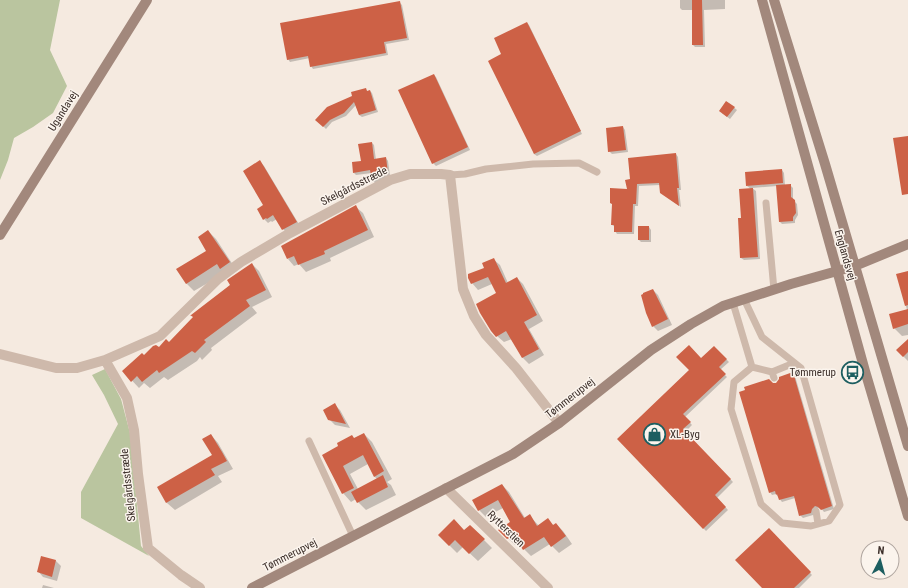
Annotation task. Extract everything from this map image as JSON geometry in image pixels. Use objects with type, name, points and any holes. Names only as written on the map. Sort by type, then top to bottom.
[{"type":"street","name":"Ugandavej","points":[[0,235],[147,0]]},
{"type":"street","name":"Englandsvej","points":[[762,0],[836,271],[908,516]]},
{"type":"street","name":"Englandsvej","points":[[774,0],[825,164],[908,446]]},
{"type":"street","name":"Skelgårdsstræde","points":[[0,354],[56,368],[77,368],[105,360],[160,336],[218,279],[241,262],[290,233],[390,180],[410,174],[450,175]]},
{"type":"street","points":[[450,175],[463,289],[474,316],[486,335],[516,368],[559,423]]},
{"type":"street","name":"Tømmerupvej","points":[[252,588],[513,454],[559,423],[651,350],[691,324],[723,306],[855,266],[908,244]]},
{"type":"street","name":"Skelgårdsstræde","points":[[105,360],[127,398],[134,430],[138,474],[148,548],[181,575],[200,588]]},
{"type":"street","name":"Rytterstien","points":[[446,488],[548,588]]},
{"type":"lane","points":[[450,175],[465,174],[486,169],[533,164],[579,163],[597,172]]},
{"type":"lane","points":[[766,203],[774,290]]},
{"type":"lane","points":[[744,299],[762,338],[801,368],[840,505],[829,521],[812,526],[782,523],[761,504],[731,409],[734,382],[752,367]]},
{"type":"lane","points":[[733,303],[752,367]]},
{"type":"lane","points":[[752,367],[773,375],[794,362]]},
{"type":"lane","points":[[309,441],[353,536]]},
{"type":"lane","points":[[816,511],[818,524]]},
{"type":"green space","points":[[0,0],[60,0],[50,50],[67,86],[53,113],[14,138],[8,160],[0,180]]},
{"type":"green space","points":[[105,369],[121,399],[130,433],[141,546],[149,556],[81,518],[81,492],[118,424],[104,395],[92,375]]},
{"type":"building","points":[[692,0],[702,0],[703,45],[692,45]]},
{"type":"building","points":[[400,1],[407,38],[384,42],[386,53],[310,67],[308,56],[287,60],[280,23]]},
{"type":"building","points":[[527,22],[581,131],[534,154],[488,61],[501,54],[494,38]]},
{"type":"building","points":[[434,74],[468,147],[432,164],[398,90]]},
{"type":"building","points":[[366,88],[367,91],[370,90],[376,110],[359,115],[354,102],[344,113],[330,120],[323,127],[315,120],[327,107],[352,96],[351,92]]},
{"type":"building","points":[[726,101],[735,107],[727,117],[719,111]]},
{"type":"building","points":[[623,126],[626,150],[608,152],[606,128]]},
{"type":"building","points":[[908,136],[908,194],[902,195],[893,138]]},
{"type":"building","points":[[372,142],[374,159],[386,157],[388,174],[372,181],[370,170],[353,173],[352,162],[361,161],[358,144]]},
{"type":"building","points":[[676,153],[679,206],[660,193],[659,183],[637,184],[636,204],[633,204],[632,232],[614,232],[614,225],[611,225],[612,204],[610,203],[610,188],[627,189],[625,180],[630,179],[628,158]]},
{"type":"building","points":[[260,160],[297,222],[282,230],[273,215],[263,220],[257,209],[263,205],[243,171]]},
{"type":"building","points":[[782,169],[783,183],[746,186],[745,172]]},
{"type":"building","points":[[791,184],[791,197],[795,200],[796,213],[793,217],[793,221],[779,222],[776,185]]},
{"type":"building","points":[[753,188],[758,257],[740,258],[738,218],[741,218],[739,189]]},
{"type":"building","points":[[356,205],[368,230],[324,251],[325,254],[298,265],[294,256],[287,259],[281,246]]},
{"type":"building","points":[[638,226],[649,226],[649,240],[638,240]]},
{"type":"building","points":[[208,230],[230,262],[220,269],[217,264],[186,284],[176,269],[206,251],[198,237]]},
{"type":"building","points":[[494,258],[506,283],[517,277],[537,315],[524,322],[539,349],[522,358],[506,331],[496,337],[480,313],[476,304],[496,293],[488,277],[471,284],[468,278],[468,274],[484,268],[482,263]]},
{"type":"building","points":[[252,263],[266,290],[246,300],[250,306],[204,340],[206,342],[195,353],[192,351],[159,373],[157,370],[142,382],[137,376],[131,382],[122,371],[142,353],[144,355],[153,346],[156,345],[159,347],[166,339],[169,342],[193,317],[190,315],[230,285],[227,280]]},
{"type":"building","points":[[908,271],[908,305],[905,306],[896,274]]},
{"type":"building","points":[[653,289],[668,319],[652,327],[641,295]]},
{"type":"building","points":[[908,309],[908,324],[893,329],[889,314]]},
{"type":"building","points":[[908,339],[908,352],[903,357],[896,350]]},
{"type":"building","name":"XL-Byg","points":[[689,345],[701,358],[714,346],[727,359],[719,367],[726,374],[683,414],[691,422],[683,429],[731,479],[715,495],[726,507],[703,529],[617,439],[689,370],[676,357]]},
{"type":"building","points":[[793,372],[832,506],[821,510],[815,506],[811,513],[799,516],[794,496],[779,500],[775,491],[769,493],[739,392],[745,390],[744,387],[769,379],[773,383],[776,383],[779,377]]},
{"type":"building","points":[[335,403],[346,424],[328,420],[323,410]]},
{"type":"building","points":[[364,433],[384,471],[374,477],[363,455],[343,466],[354,488],[342,494],[322,455],[338,446],[337,443],[352,435],[354,438]]},
{"type":"building","points":[[211,434],[227,461],[211,469],[215,475],[166,503],[157,487],[212,455],[202,439]]},
{"type":"building","points":[[383,475],[388,487],[357,503],[351,492]]},
{"type":"building","points":[[502,484],[524,518],[530,514],[537,526],[548,518],[553,525],[556,523],[566,536],[551,547],[544,537],[523,550],[514,536],[507,539],[498,530],[510,522],[498,500],[478,511],[472,500]]},
{"type":"building","points":[[454,519],[464,530],[470,525],[485,539],[469,554],[455,540],[449,546],[438,535]]},
{"type":"building","points":[[769,528],[811,572],[794,588],[762,588],[735,560]]},
{"type":"building","points":[[41,556],[56,560],[52,577],[37,572]]},
{"type":"place","name":"Tømmerup","points":[[852,372]]},
{"type":"place","name":"XL-Byg","points":[[655,434]]}]
